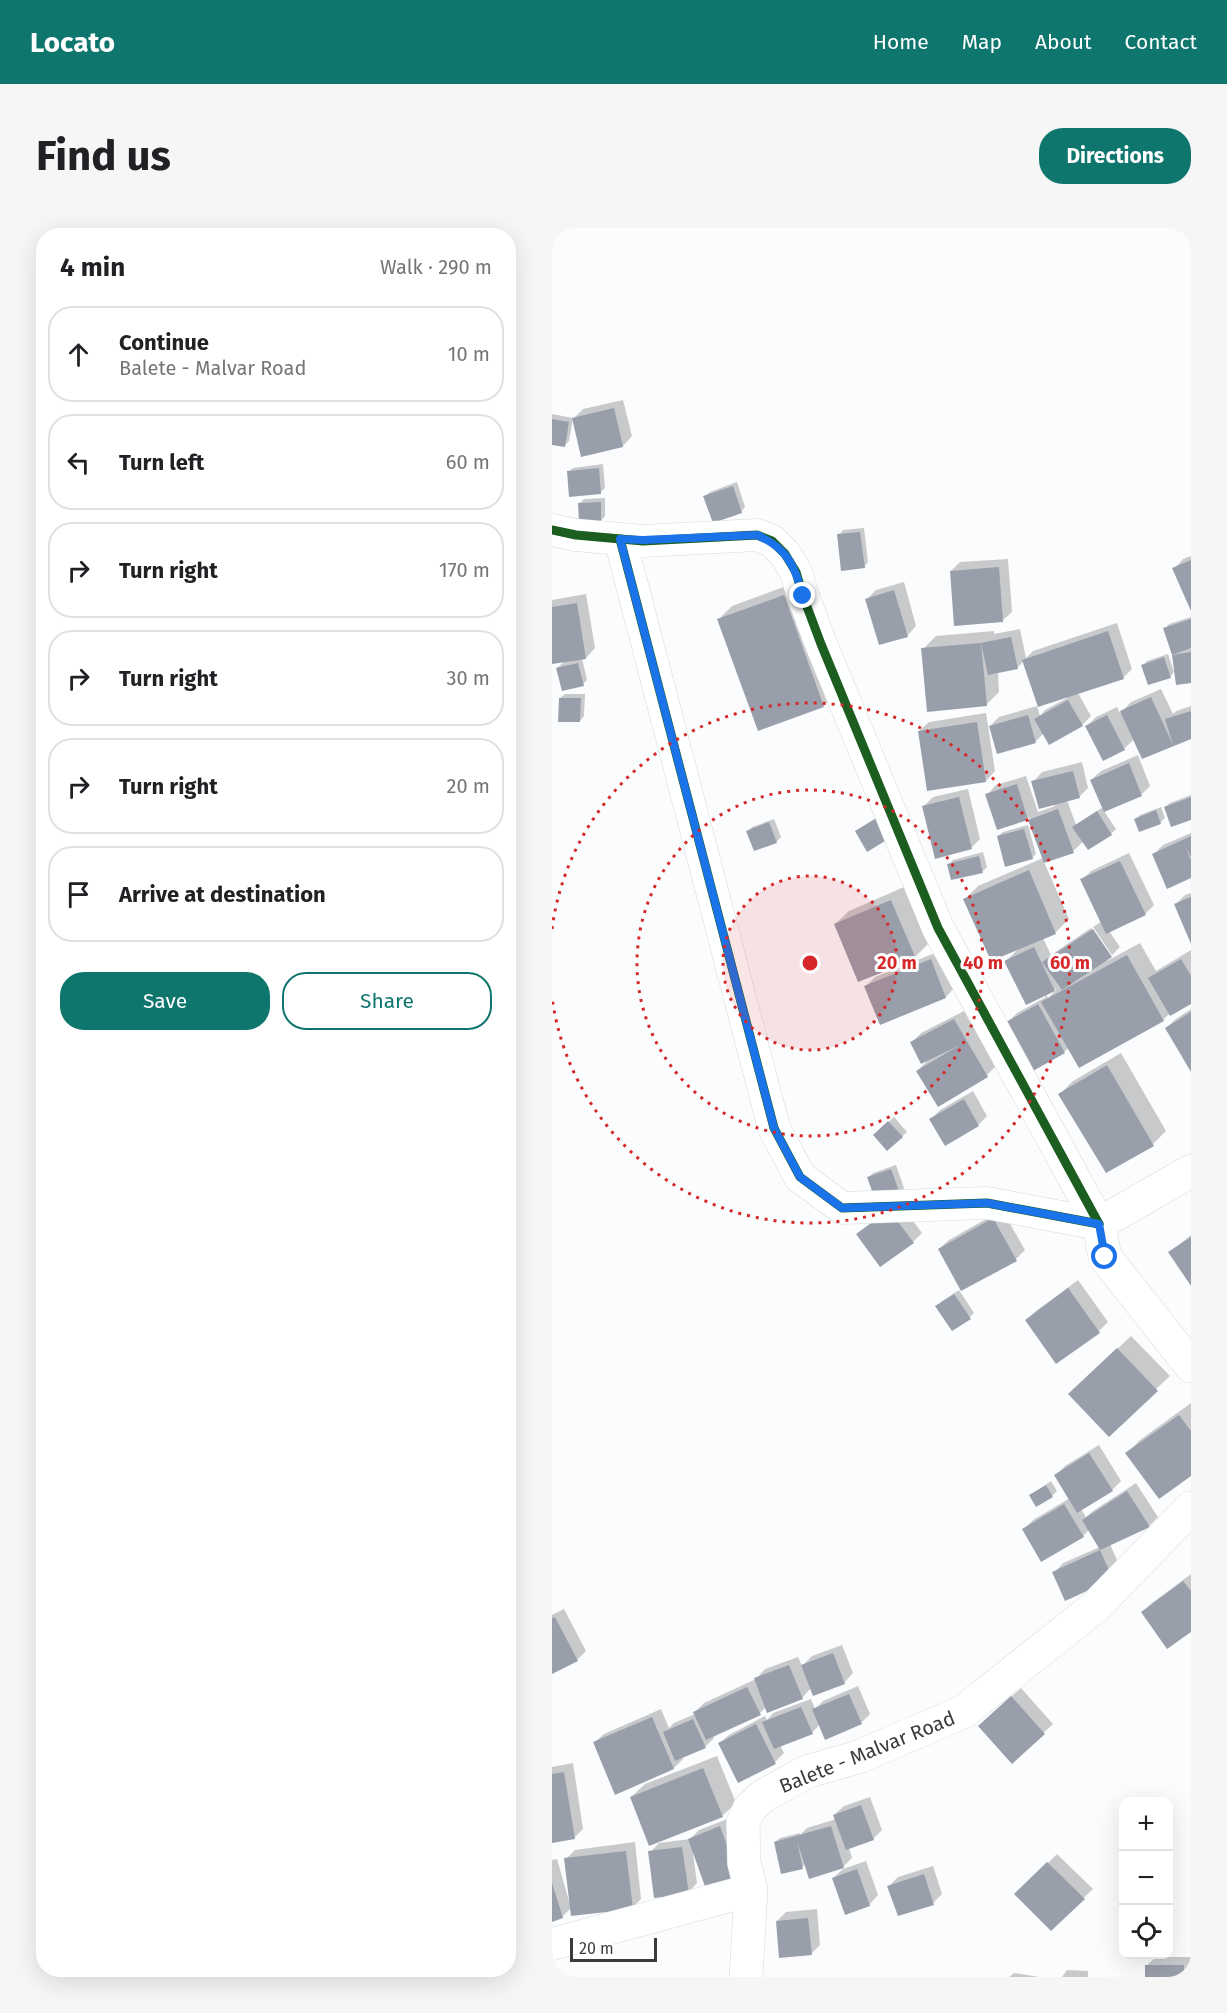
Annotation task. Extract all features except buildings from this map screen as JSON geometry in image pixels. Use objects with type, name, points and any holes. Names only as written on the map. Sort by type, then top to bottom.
[{"type":"main road","points":[[1191,1171],[1099,1224],[1105,1257],[1191,1366]]},
{"type":"main road","name":"Balete - Malvar Road","points":[[746,1977],[751,1890],[744,1863],[743,1823],[749,1809],[763,1796],[806,1772],[861,1756],[963,1712],[1095,1607],[1191,1508]]},
{"type":"street","points":[[552,530],[576,535],[643,540],[757,535],[772,542],[785,554],[796,572],[821,644],[938,928],[1099,1224]]},
{"type":"street","points":[[620,539],[774,1128],[800,1177],[842,1208],[987,1203],[1099,1224]]},
{"type":"street","points":[[552,1944],[751,1890]]},
{"type":"cycle path","points":[[552,530],[576,535],[643,541],[757,535],[772,541],[785,554],[796,572],[821,644],[938,928],[1099,1224]]},
{"type":"cycle path","points":[[620,539],[774,1128],[800,1177],[842,1208],[987,1203],[1099,1224]]},
{"type":"route","points":[[803,596],[796,572],[785,554],[772,542],[757,535],[620,539],[774,1128],[800,1177],[842,1208],[987,1203],[1099,1224],[1105,1257]]}]
